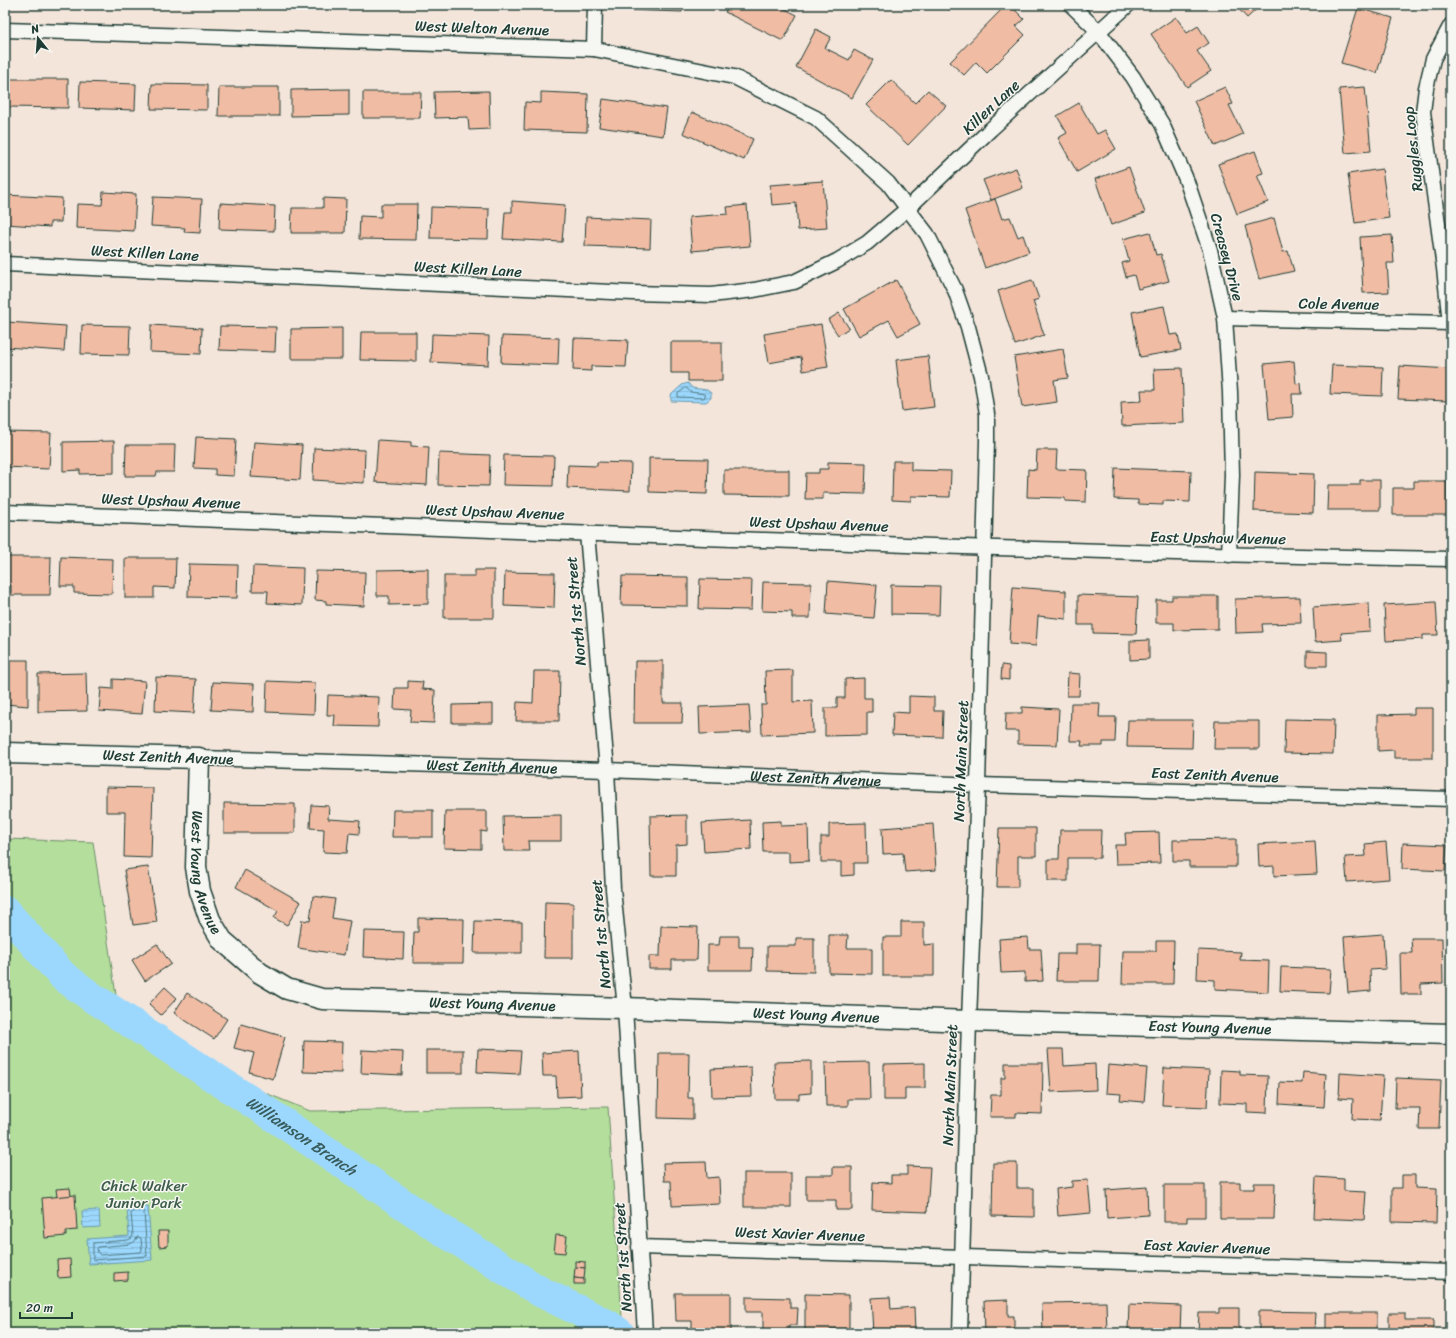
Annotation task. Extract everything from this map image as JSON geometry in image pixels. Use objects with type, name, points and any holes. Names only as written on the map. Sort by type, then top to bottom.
[{"type":"street","points":[[594,49],[595,5]]},
{"type":"street","name":"Creasey Drive","points":[[1071,5],[1098,31],[1133,77],[1162,124],[1186,179],[1210,250],[1225,318],[1230,392],[1232,475],[1229,555]]},
{"type":"street","name":"Killen Lane","points":[[907,209],[991,129],[1128,5]]},
{"type":"street","name":"Ruggles Loop","points":[[1450,323],[1423,112],[1426,88],[1433,59],[1451,25]]},
{"type":"street","name":"West Welton Avenue","points":[[5,30],[594,49],[734,77],[816,118],[888,183],[907,209]]},
{"type":"street","name":"West Killen Lane","points":[[5,264],[633,293],[711,295],[754,290],[794,282],[838,261],[867,243],[907,209]]},
{"type":"street","name":"North Main Street","points":[[907,209],[926,234],[955,290],[968,327],[981,376],[987,414],[978,785],[968,1021],[960,1333]]},
{"type":"street","name":"Cole Avenue","points":[[1225,318],[1450,323]]},
{"type":"street","name":"West Upshaw Avenue","points":[[5,512],[984,548]]},
{"type":"street","name":"North 1st Street","points":[[587,533],[607,770],[613,889],[625,1008],[645,1333]]},
{"type":"street","name":"East Upshaw Avenue","points":[[984,548],[1229,555],[1451,559]]},
{"type":"street","name":"West Zenith Avenue","points":[[5,753],[607,770],[978,785]]},
{"type":"street","name":"West Young Avenue","points":[[199,758],[196,867],[200,891],[210,920],[222,940],[260,973],[287,989],[322,999],[625,1008],[968,1021]]},
{"type":"street","name":"East Zenith Avenue","points":[[978,785],[1451,799]]},
{"type":"street","name":"East Young Avenue","points":[[968,1021],[1451,1034]]},
{"type":"street","name":"West Xavier Avenue","points":[[639,1247],[961,1256]]},
{"type":"street","name":"East Xavier Avenue","points":[[961,1256],[1451,1272]]},
{"type":"green space","name":"Chick Walker Junior Park","points":[[5,839],[93,842],[116,995],[176,1057],[310,1111],[608,1107],[623,1333],[5,1333]]},
{"type":"water","points":[[688,383],[692,388],[707,390],[711,393],[711,398],[706,402],[671,401],[671,395],[682,385]]},
{"type":"water","points":[[148,1206],[152,1260],[89,1264],[87,1239],[129,1236],[127,1208]]},
{"type":"water","points":[[99,1210],[100,1227],[83,1228],[82,1211]]},
{"type":"building","points":[[508,5],[562,5],[562,7]]},
{"type":"building","points":[[623,5],[682,5],[682,12],[623,10]]},
{"type":"building","points":[[729,5],[777,5],[797,15],[783,41],[725,12]]},
{"type":"building","points":[[942,5],[954,5],[950,10]]},
{"type":"building","points":[[1006,5],[1010,5],[1024,19],[1016,26],[1025,35],[987,73],[976,62],[964,75],[950,62]]},
{"type":"building","points":[[1235,5],[1261,5],[1247,18]]},
{"type":"building","points":[[1358,8],[1393,18],[1377,73],[1341,63]]},
{"type":"building","points":[[1176,17],[1187,33],[1198,26],[1209,43],[1197,51],[1211,71],[1187,87],[1151,34]]},
{"type":"building","points":[[816,29],[831,37],[825,48],[849,60],[854,50],[873,60],[852,98],[796,67]]},
{"type":"building","points":[[8,79],[68,79],[68,108],[8,107]]},
{"type":"building","points":[[891,80],[915,103],[928,90],[946,106],[908,145],[866,105]]},
{"type":"building","points":[[80,82],[136,84],[135,110],[79,108]]},
{"type":"building","points":[[152,84],[207,85],[207,110],[151,109]]},
{"type":"building","points":[[219,87],[279,87],[279,116],[218,116]]},
{"type":"building","points":[[1225,87],[1233,104],[1229,105],[1243,134],[1215,146],[1194,101]]},
{"type":"building","points":[[1365,87],[1371,151],[1345,153],[1339,89]]},
{"type":"building","points":[[349,89],[349,115],[291,116],[291,90]]},
{"type":"building","points":[[489,91],[490,129],[469,130],[468,117],[435,118],[434,92]]},
{"type":"building","points":[[363,92],[421,92],[420,118],[363,118]]},
{"type":"building","points":[[541,92],[588,94],[587,132],[524,130],[525,102],[541,103]]},
{"type":"building","points":[[603,99],[667,108],[663,136],[599,127]]},
{"type":"building","points":[[1079,103],[1097,134],[1105,130],[1116,149],[1077,172],[1058,138],[1067,133],[1057,116]]},
{"type":"building","points":[[692,112],[753,139],[744,160],[683,133]]},
{"type":"building","points":[[1255,151],[1263,173],[1257,175],[1268,202],[1237,214],[1218,164]]},
{"type":"building","points":[[1129,167],[1145,213],[1111,225],[1095,179]]},
{"type":"building","points":[[1016,168],[1023,188],[991,200],[983,180]]},
{"type":"building","points":[[1382,169],[1389,218],[1355,223],[1348,174]]},
{"type":"building","points":[[823,181],[827,228],[798,230],[796,203],[772,205],[770,185]]},
{"type":"building","points":[[103,192],[136,194],[134,231],[76,228],[77,204],[102,205]]},
{"type":"building","points":[[5,195],[62,198],[61,222],[50,222],[50,227],[5,224]]},
{"type":"building","points":[[153,197],[202,199],[200,233],[184,232],[185,228],[151,226]]},
{"type":"building","points":[[323,198],[346,199],[345,233],[291,233],[292,208],[323,208]]},
{"type":"building","points":[[995,199],[1002,219],[1010,217],[1018,237],[1023,235],[1029,252],[985,268],[965,210]]},
{"type":"building","points":[[512,201],[565,205],[562,242],[503,239],[505,212],[512,212]]},
{"type":"building","points":[[220,203],[275,206],[274,231],[219,229]]},
{"type":"building","points":[[381,204],[417,204],[416,240],[359,239],[360,216],[381,217]]},
{"type":"building","points":[[747,205],[750,246],[692,251],[689,217],[728,214],[727,207]]},
{"type":"building","points":[[431,207],[489,209],[488,239],[430,238]]},
{"type":"building","points":[[586,217],[651,220],[650,248],[585,246]]},
{"type":"building","points":[[1274,218],[1283,252],[1288,251],[1294,271],[1259,279],[1245,226]]},
{"type":"building","points":[[1150,232],[1156,255],[1161,254],[1169,281],[1138,289],[1134,275],[1126,277],[1122,263],[1129,261],[1123,239]]},
{"type":"building","points":[[1392,235],[1394,263],[1387,263],[1389,292],[1363,293],[1360,237]]},
{"type":"building","points":[[896,280],[920,324],[898,336],[889,320],[859,336],[844,309]]},
{"type":"building","points":[[1032,280],[1039,299],[1033,301],[1044,335],[1015,345],[998,291]]},
{"type":"building","points":[[1164,306],[1170,335],[1178,334],[1181,350],[1140,357],[1132,312]]},
{"type":"building","points":[[839,313],[849,328],[838,335],[828,320]]},
{"type":"building","points":[[7,322],[66,326],[64,351],[5,347]]},
{"type":"building","points":[[821,324],[828,367],[803,371],[801,357],[769,363],[764,334]]},
{"type":"building","points":[[82,325],[130,326],[129,355],[81,354]]},
{"type":"building","points":[[151,325],[202,328],[201,354],[150,352]]},
{"type":"building","points":[[220,326],[276,327],[275,352],[219,350]]},
{"type":"building","points":[[342,328],[342,359],[291,359],[291,329]]},
{"type":"building","points":[[361,332],[416,332],[416,361],[360,360]]},
{"type":"building","points":[[432,334],[489,336],[488,365],[431,362]]},
{"type":"building","points":[[502,336],[559,338],[558,365],[501,363]]},
{"type":"building","points":[[574,338],[628,340],[626,367],[591,366],[591,371],[573,370]]},
{"type":"building","points":[[671,342],[722,342],[722,381],[688,381],[688,373],[671,373]]},
{"type":"building","points":[[1063,349],[1068,378],[1054,380],[1057,402],[1022,407],[1014,357]]},
{"type":"building","points":[[928,356],[934,407],[902,411],[896,360]]},
{"type":"building","points":[[1294,361],[1296,384],[1301,383],[1302,394],[1292,394],[1293,417],[1269,419],[1264,364]]},
{"type":"building","points":[[1332,365],[1383,367],[1382,396],[1330,394]]},
{"type":"building","points":[[1400,366],[1450,369],[1448,401],[1398,399]]},
{"type":"building","points":[[1182,368],[1184,423],[1122,426],[1121,402],[1142,401],[1141,390],[1155,390],[1154,369]]},
{"type":"building","points":[[5,432],[51,433],[49,469],[5,467]]},
{"type":"building","points":[[196,437],[236,439],[234,476],[215,475],[215,469],[194,468]]},
{"type":"building","points":[[378,440],[411,442],[411,446],[429,447],[427,485],[375,482]]},
{"type":"building","points":[[114,441],[114,473],[80,474],[80,470],[63,471],[63,442]]},
{"type":"building","points":[[254,442],[302,445],[300,480],[251,477]]},
{"type":"building","points":[[126,445],[175,445],[174,472],[157,472],[156,476],[125,476]]},
{"type":"building","points":[[314,448],[365,450],[364,483],[313,480]]},
{"type":"building","points":[[1037,450],[1057,450],[1056,469],[1087,470],[1086,502],[1065,501],[1065,498],[1027,497],[1028,469],[1036,470]]},
{"type":"building","points":[[439,453],[490,455],[489,486],[438,485]]},
{"type":"building","points":[[504,455],[554,456],[553,486],[503,485]]},
{"type":"building","points":[[649,458],[708,459],[707,494],[649,492]]},
{"type":"building","points":[[893,461],[911,461],[911,470],[951,471],[950,497],[911,496],[911,501],[892,500]]},
{"type":"building","points":[[597,462],[631,463],[630,491],[567,488],[568,465],[597,466]]},
{"type":"building","points":[[828,462],[866,463],[865,494],[823,493],[823,499],[805,499],[806,473],[819,473],[819,469],[828,469]]},
{"type":"building","points":[[1115,468],[1191,471],[1190,502],[1163,501],[1163,505],[1138,504],[1138,500],[1114,499]]},
{"type":"building","points":[[724,470],[789,470],[789,496],[724,495]]},
{"type":"building","points":[[1255,472],[1314,474],[1313,513],[1254,511]]},
{"type":"building","points":[[1360,480],[1380,480],[1380,510],[1327,510],[1328,485],[1360,485]]},
{"type":"building","points":[[1414,481],[1447,481],[1447,515],[1393,515],[1393,488],[1414,488]]},
{"type":"building","points":[[5,557],[51,557],[50,595],[11,595],[11,585],[5,585]]},
{"type":"building","points":[[61,557],[113,559],[112,594],[74,593],[74,586],[60,586]]},
{"type":"building","points":[[125,558],[176,558],[175,588],[154,587],[154,598],[125,598]]},
{"type":"building","points":[[189,564],[238,565],[237,598],[188,597]]},
{"type":"building","points":[[253,566],[303,568],[302,605],[267,603],[268,591],[252,591]]},
{"type":"building","points":[[428,569],[428,604],[389,605],[389,596],[377,596],[377,570]]},
{"type":"building","points":[[475,570],[494,570],[494,618],[444,618],[444,576],[475,576]]},
{"type":"building","points":[[316,571],[365,572],[364,606],[326,604],[326,601],[315,600]]},
{"type":"building","points":[[505,572],[555,573],[554,608],[504,606]]},
{"type":"building","points":[[622,576],[688,577],[688,606],[621,605]]},
{"type":"building","points":[[700,579],[752,580],[751,610],[699,609]]},
{"type":"building","points":[[828,581],[877,585],[874,618],[826,614]]},
{"type":"building","points":[[763,582],[811,583],[810,618],[792,618],[792,612],[762,611]]},
{"type":"building","points":[[891,585],[940,586],[939,615],[891,614]]},
{"type":"building","points":[[1013,587],[1066,591],[1066,619],[1038,616],[1036,646],[1009,644]]},
{"type":"building","points":[[1078,595],[1138,597],[1136,634],[1093,633],[1093,625],[1078,625]]},
{"type":"building","points":[[1172,596],[1218,596],[1218,629],[1174,630],[1174,623],[1156,623],[1156,600],[1172,600]]},
{"type":"building","points":[[1300,597],[1301,623],[1262,624],[1263,632],[1236,633],[1235,599]]},
{"type":"building","points":[[1436,602],[1438,635],[1423,635],[1423,639],[1386,641],[1384,605]]},
{"type":"building","points":[[1369,603],[1370,631],[1341,633],[1342,640],[1315,642],[1313,607]]},
{"type":"building","points":[[1149,640],[1149,659],[1130,660],[1130,641]]},
{"type":"building","points":[[1307,651],[1327,652],[1327,666],[1307,666]]},
{"type":"building","points":[[5,660],[28,660],[28,706],[5,704]]},
{"type":"building","points":[[635,661],[663,661],[663,703],[683,703],[682,723],[634,723]]},
{"type":"building","points":[[1002,665],[1009,666],[1009,680],[1001,679]]},
{"type":"building","points":[[793,670],[793,702],[812,701],[813,733],[762,735],[761,705],[766,705],[765,671]]},
{"type":"building","points":[[534,671],[560,671],[559,721],[516,721],[517,702],[533,703]]},
{"type":"building","points":[[86,673],[87,711],[38,712],[38,674]]},
{"type":"building","points":[[1068,673],[1080,674],[1079,696],[1067,696]]},
{"type":"building","points":[[156,677],[196,679],[194,713],[155,711]]},
{"type":"building","points":[[864,678],[864,698],[872,698],[872,712],[867,712],[867,735],[825,736],[825,708],[837,708],[837,698],[845,698],[845,679]]},
{"type":"building","points":[[113,679],[145,681],[142,714],[99,711],[101,688],[113,689]]},
{"type":"building","points":[[267,681],[315,683],[314,714],[266,712]]},
{"type":"building","points":[[408,681],[423,682],[422,689],[435,690],[434,723],[410,722],[411,710],[394,709],[395,688],[408,688]]},
{"type":"building","points":[[213,682],[254,684],[253,712],[211,710]]},
{"type":"building","points":[[328,695],[379,697],[378,727],[334,726],[335,715],[327,715]]},
{"type":"building","points":[[909,696],[934,697],[934,711],[943,711],[942,737],[892,735],[893,712],[909,713]]},
{"type":"building","points":[[1071,703],[1100,703],[1099,717],[1116,717],[1115,742],[1103,742],[1103,746],[1081,746],[1082,741],[1070,741]]},
{"type":"building","points":[[493,704],[493,723],[452,723],[452,705]]},
{"type":"building","points":[[749,705],[751,732],[700,734],[699,707]]},
{"type":"building","points":[[1022,707],[1059,709],[1057,745],[1018,744],[1018,731],[1005,731],[1006,713],[1022,713]]},
{"type":"building","points":[[1414,708],[1433,708],[1433,758],[1394,758],[1394,750],[1378,751],[1378,715],[1414,714]]},
{"type":"building","points":[[1285,719],[1334,720],[1333,754],[1284,753]]},
{"type":"building","points":[[1128,720],[1193,720],[1192,748],[1127,747]]},
{"type":"building","points":[[1215,721],[1259,721],[1259,749],[1214,749]]},
{"type":"building","points":[[106,787],[153,788],[151,858],[124,857],[125,812],[106,812]]},
{"type":"building","points":[[224,803],[295,804],[295,833],[224,833]]},
{"type":"building","points":[[311,805],[329,806],[328,819],[360,821],[359,834],[349,833],[347,853],[323,852],[324,829],[310,828]]},
{"type":"building","points":[[393,810],[433,810],[433,837],[392,837]]},
{"type":"building","points":[[445,811],[487,811],[487,832],[481,831],[481,849],[444,848]]},
{"type":"building","points":[[561,815],[561,841],[528,841],[529,851],[504,851],[503,816]]},
{"type":"building","points":[[687,815],[687,844],[676,845],[676,876],[651,876],[650,816]]},
{"type":"building","points":[[750,820],[751,849],[704,852],[702,823]]},
{"type":"building","points":[[781,821],[781,826],[808,825],[809,861],[789,862],[789,852],[763,852],[762,822]]},
{"type":"building","points":[[866,823],[867,863],[854,863],[854,875],[841,876],[841,862],[821,862],[821,837],[829,837],[829,824]]},
{"type":"building","points":[[933,824],[936,870],[905,872],[903,853],[883,854],[882,828]]},
{"type":"building","points":[[999,828],[1036,828],[1036,856],[1018,856],[1018,887],[997,887]]},
{"type":"building","points":[[1060,830],[1101,830],[1100,858],[1068,858],[1068,881],[1048,881],[1048,859],[1059,859]]},
{"type":"building","points":[[1159,832],[1160,863],[1116,864],[1115,845],[1126,845],[1125,833]]},
{"type":"building","points":[[1236,839],[1236,867],[1189,867],[1189,861],[1173,861],[1173,840]]},
{"type":"building","points":[[1315,841],[1317,874],[1274,876],[1274,866],[1259,867],[1258,844]]},
{"type":"building","points":[[1386,842],[1389,879],[1347,882],[1345,857],[1366,856],[1365,844]]},
{"type":"building","points":[[1403,843],[1447,845],[1445,871],[1402,869]]},
{"type":"building","points":[[148,867],[157,922],[133,925],[124,870]]},
{"type":"building","points":[[245,870],[301,902],[287,925],[274,918],[278,911],[236,887]]},
{"type":"building","points":[[313,896],[335,899],[332,918],[350,921],[344,955],[298,948],[302,920],[310,921]]},
{"type":"building","points":[[545,902],[573,903],[573,958],[544,958]]},
{"type":"building","points":[[418,918],[464,919],[463,963],[413,963],[414,932],[418,932]]},
{"type":"building","points":[[475,921],[522,922],[522,953],[474,953]]},
{"type":"building","points":[[901,922],[924,922],[924,945],[934,944],[934,976],[883,976],[883,937],[901,937]]},
{"type":"building","points":[[661,926],[698,927],[697,960],[672,960],[672,969],[649,969],[649,956],[660,956]]},
{"type":"building","points":[[364,931],[404,932],[403,959],[363,957]]},
{"type":"building","points":[[1383,934],[1385,969],[1370,970],[1371,991],[1348,993],[1344,937]]},
{"type":"building","points":[[829,935],[848,935],[847,948],[872,948],[872,974],[829,973]]},
{"type":"building","points":[[720,936],[739,936],[739,947],[753,947],[752,970],[708,970],[708,945],[719,945]]},
{"type":"building","points":[[1028,937],[1029,949],[1041,949],[1043,981],[1025,982],[1025,972],[1001,973],[999,939]]},
{"type":"building","points":[[796,938],[814,938],[814,972],[767,971],[767,946],[796,946]]},
{"type":"building","points":[[1411,938],[1442,938],[1443,983],[1421,984],[1421,994],[1401,994],[1400,953],[1412,953]]},
{"type":"building","points":[[1156,941],[1174,941],[1173,984],[1122,984],[1123,951],[1156,951]]},
{"type":"building","points":[[157,944],[171,964],[145,981],[132,960]]},
{"type":"building","points":[[1076,944],[1100,944],[1099,981],[1056,981],[1057,954],[1076,954]]},
{"type":"building","points":[[1198,950],[1241,952],[1240,960],[1269,961],[1268,992],[1215,989],[1215,980],[1197,979]]},
{"type":"building","points":[[1281,967],[1331,969],[1329,993],[1280,991]]},
{"type":"building","points":[[165,987],[177,998],[161,1015],[149,1004]]},
{"type":"building","points":[[187,993],[227,1019],[214,1039],[174,1013]]},
{"type":"building","points":[[241,1024],[285,1037],[273,1079],[249,1072],[254,1053],[234,1048]]},
{"type":"building","points":[[304,1041],[342,1042],[341,1073],[303,1072]]},
{"type":"building","points":[[478,1049],[521,1051],[519,1074],[477,1072]]},
{"type":"building","points":[[1048,1049],[1063,1049],[1064,1066],[1095,1064],[1096,1090],[1051,1092]]},
{"type":"building","points":[[362,1050],[403,1052],[402,1075],[361,1073]]},
{"type":"building","points":[[426,1050],[463,1050],[463,1073],[426,1073]]},
{"type":"building","points":[[579,1051],[581,1096],[557,1097],[556,1076],[543,1076],[542,1053]]},
{"type":"building","points":[[659,1053],[689,1053],[688,1098],[693,1098],[693,1119],[658,1118]]},
{"type":"building","points":[[811,1061],[811,1093],[799,1094],[799,1099],[775,1099],[774,1062]]},
{"type":"building","points":[[869,1062],[870,1099],[848,1099],[848,1106],[826,1106],[825,1063]]},
{"type":"building","points":[[925,1063],[925,1088],[905,1088],[905,1100],[884,1100],[884,1064]]},
{"type":"building","points":[[1005,1063],[1043,1063],[1042,1114],[1016,1113],[1016,1117],[990,1117],[991,1095],[1001,1095],[1001,1078],[1005,1078]]},
{"type":"building","points":[[1108,1065],[1147,1068],[1144,1102],[1120,1100],[1121,1094],[1106,1093]]},
{"type":"building","points":[[751,1067],[752,1096],[712,1097],[711,1069]]},
{"type":"building","points":[[1164,1068],[1209,1070],[1207,1107],[1162,1105]]},
{"type":"building","points":[[1221,1070],[1240,1071],[1240,1075],[1268,1076],[1267,1113],[1247,1112],[1247,1104],[1220,1103]]},
{"type":"building","points":[[1303,1072],[1326,1074],[1324,1107],[1279,1104],[1280,1082],[1302,1083]]},
{"type":"building","points":[[1340,1073],[1383,1076],[1380,1120],[1352,1119],[1353,1099],[1339,1098]]},
{"type":"building","points":[[1396,1078],[1441,1080],[1439,1129],[1419,1129],[1420,1108],[1395,1108]]},
{"type":"building","points":[[706,1162],[707,1178],[719,1177],[720,1204],[672,1206],[671,1181],[664,1181],[663,1163]]},
{"type":"building","points":[[993,1163],[1017,1163],[1017,1188],[1034,1188],[1034,1217],[992,1216]]},
{"type":"building","points":[[907,1166],[930,1167],[927,1212],[872,1210],[873,1182],[891,1183],[891,1175],[907,1175]]},
{"type":"building","points":[[833,1167],[852,1167],[852,1210],[836,1210],[836,1200],[806,1200],[806,1175],[833,1175]]},
{"type":"building","points":[[744,1173],[791,1173],[791,1207],[744,1207]]},
{"type":"building","points":[[1402,1175],[1415,1175],[1415,1188],[1437,1189],[1436,1223],[1392,1222],[1392,1188],[1402,1188]]},
{"type":"building","points":[[1316,1177],[1344,1179],[1344,1191],[1366,1192],[1364,1220],[1314,1218]]},
{"type":"building","points":[[1088,1180],[1091,1213],[1058,1216],[1056,1189],[1072,1187],[1072,1181]]},
{"type":"building","points":[[1220,1182],[1240,1182],[1240,1189],[1254,1189],[1254,1183],[1275,1183],[1274,1219],[1220,1219]]},
{"type":"building","points":[[1164,1185],[1205,1185],[1205,1217],[1187,1217],[1187,1222],[1164,1222]]},
{"type":"building","points":[[1147,1187],[1148,1215],[1107,1218],[1106,1190]]},
{"type":"building","points":[[70,1188],[71,1196],[57,1197],[56,1189]]},
{"type":"building","points":[[75,1195],[77,1230],[66,1231],[66,1236],[45,1238],[42,1198]]},
{"type":"building","points":[[158,1231],[168,1231],[168,1246],[159,1247]]},
{"type":"building","points":[[556,1235],[567,1236],[565,1253],[554,1252]]},
{"type":"building","points":[[70,1259],[71,1277],[58,1278],[57,1260]]},
{"type":"building","points":[[575,1261],[585,1262],[585,1268],[575,1267]]},
{"type":"building","points":[[575,1267],[585,1268],[584,1279],[574,1278]]},
{"type":"building","points":[[128,1272],[128,1280],[114,1281],[114,1273]]},
{"type":"building","points":[[574,1278],[584,1279],[584,1284],[574,1284]]},
{"type":"building","points":[[675,1293],[731,1293],[731,1333],[692,1333],[692,1321],[676,1321]]},
{"type":"building","points":[[805,1294],[849,1295],[849,1329],[830,1329],[830,1333],[805,1333]]},
{"type":"building","points":[[746,1297],[790,1298],[790,1308],[798,1308],[797,1325],[789,1325],[789,1333],[763,1333],[763,1312],[746,1312]]},
{"type":"building","points":[[890,1297],[891,1309],[914,1307],[915,1333],[873,1333],[871,1298]]},
{"type":"building","points":[[1008,1300],[1008,1316],[1014,1316],[1014,1333],[985,1333],[984,1301]]},
{"type":"building","points":[[1106,1302],[1107,1333],[1043,1333],[1042,1303]]},
{"type":"building","points":[[1129,1304],[1181,1306],[1180,1332],[1128,1330]]},
{"type":"building","points":[[1219,1308],[1239,1308],[1239,1333],[1198,1333],[1199,1313],[1219,1313]]},
{"type":"building","points":[[1259,1311],[1315,1312],[1314,1333],[1259,1333]]},
{"type":"building","points":[[1326,1313],[1377,1313],[1377,1333],[1326,1333]]},
{"type":"building","points":[[1389,1313],[1405,1313],[1405,1320],[1433,1320],[1433,1333],[1389,1333]]},
{"type":"waterway","name":"Williamson Branch","points":[[5,911],[63,976],[93,998],[279,1120],[440,1229],[541,1292],[608,1325],[619,1333]]}]
